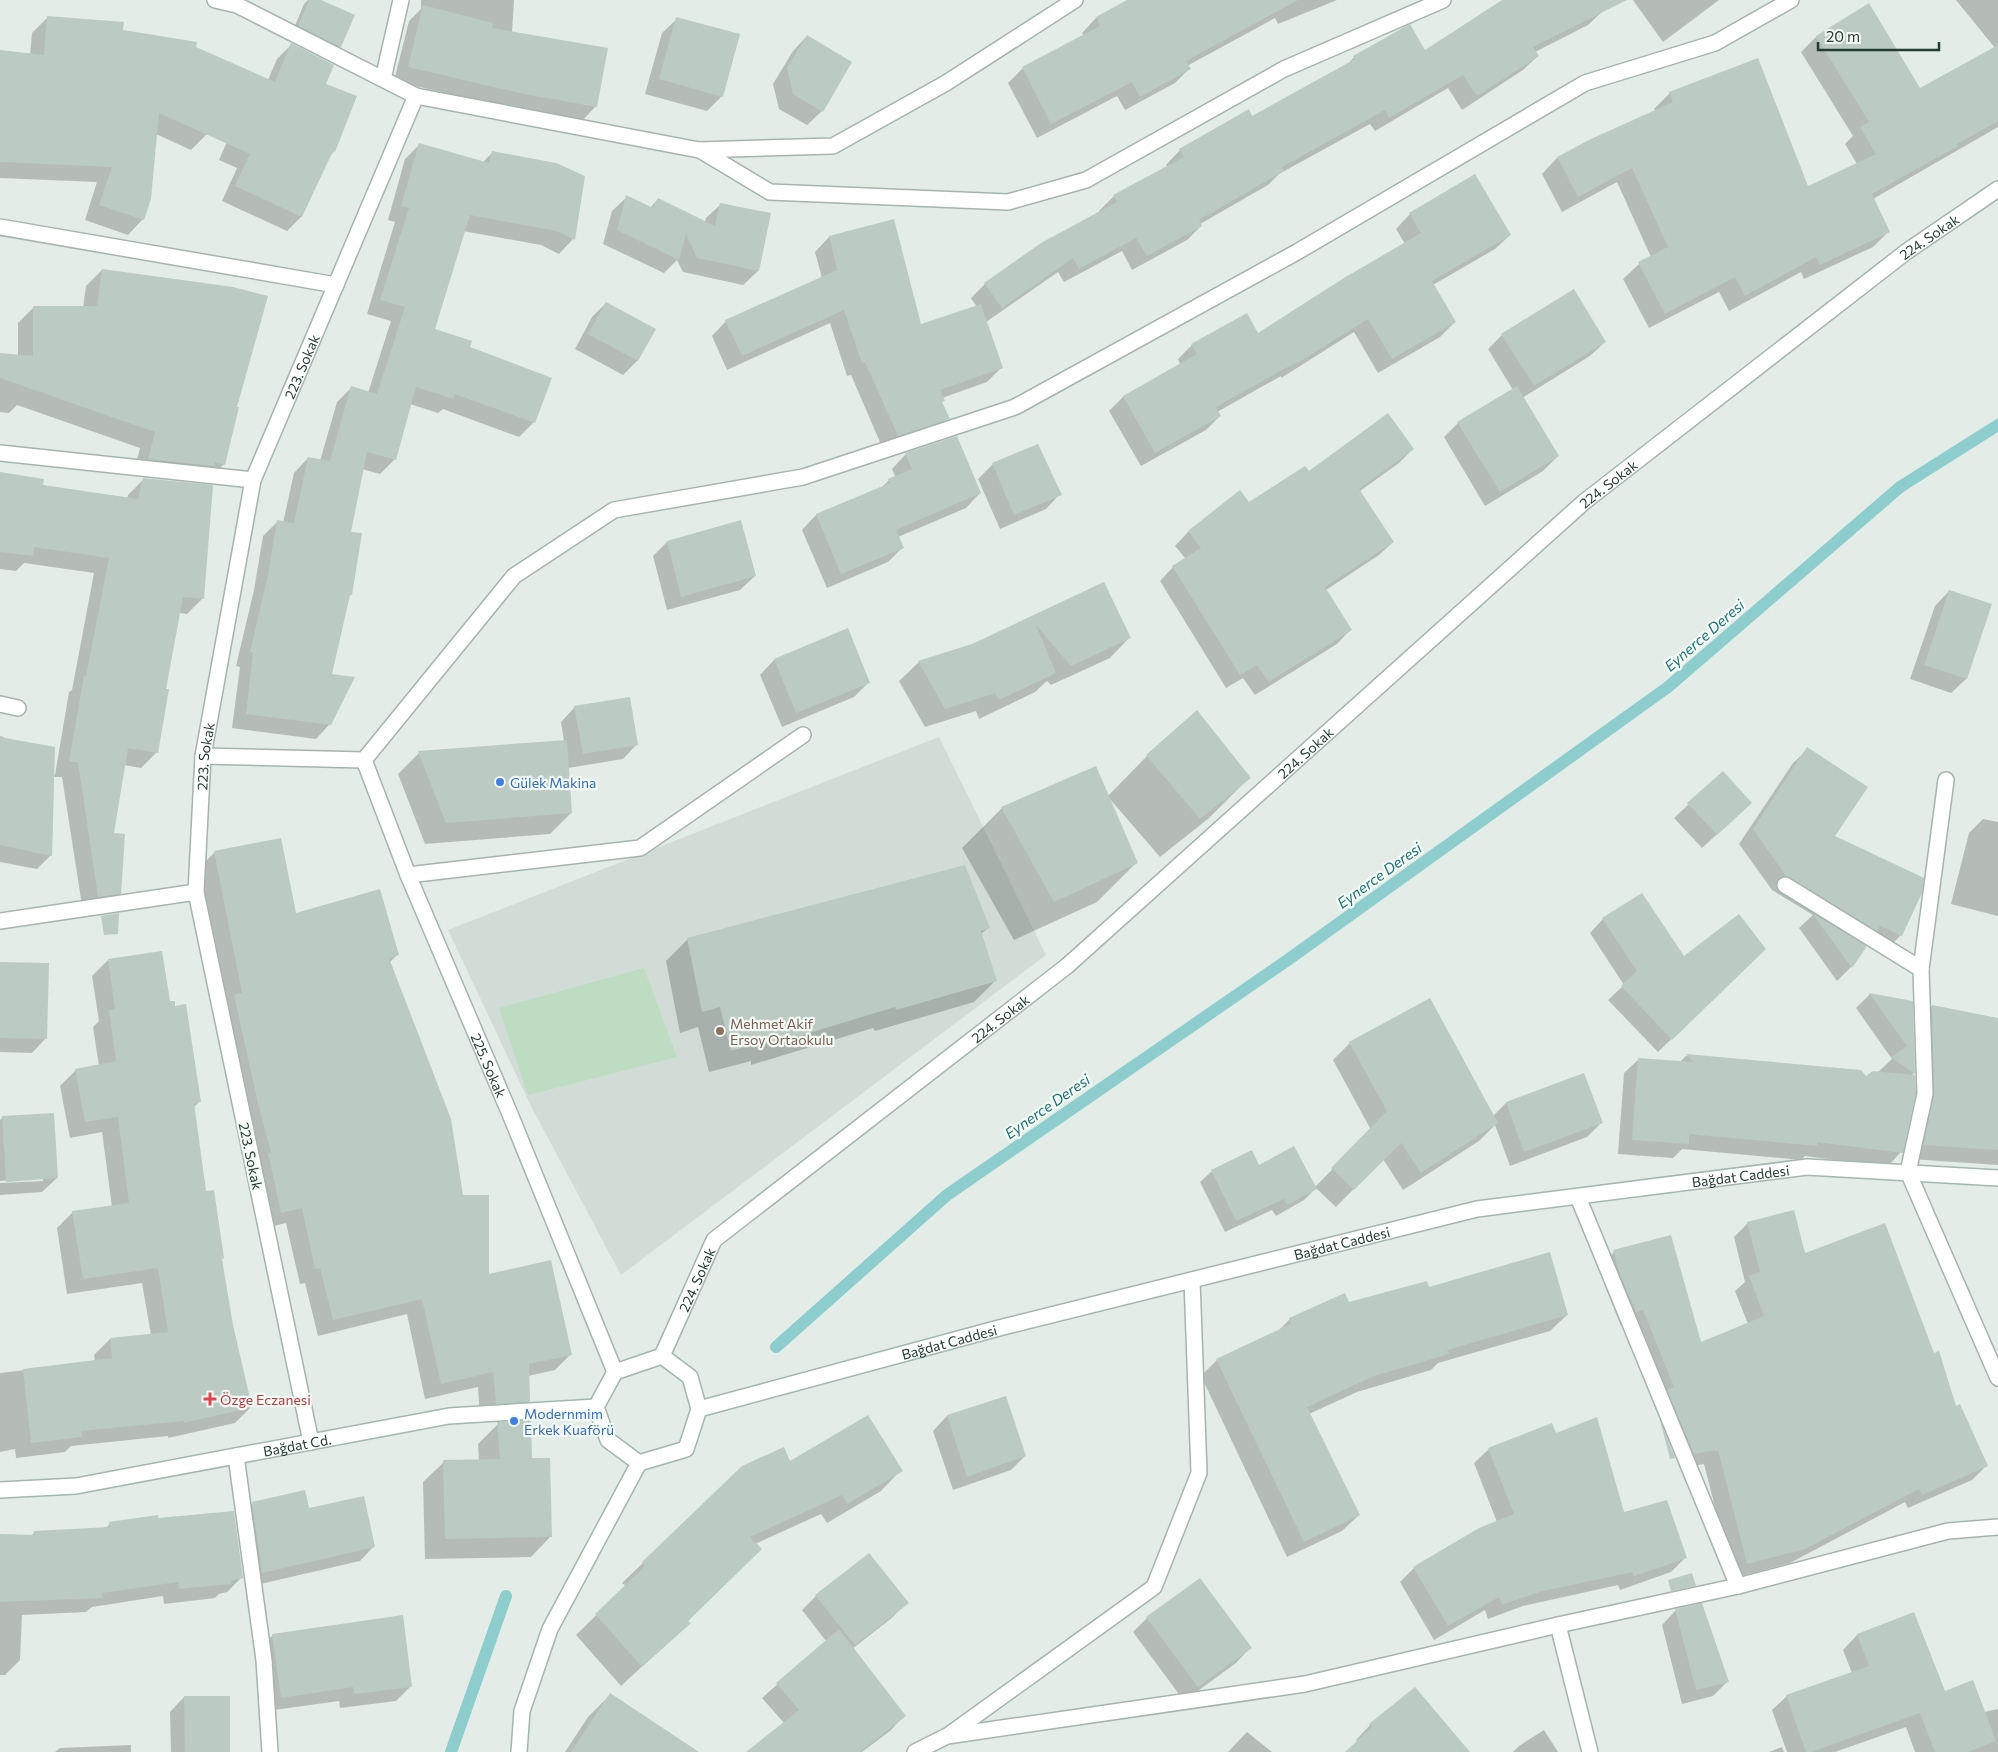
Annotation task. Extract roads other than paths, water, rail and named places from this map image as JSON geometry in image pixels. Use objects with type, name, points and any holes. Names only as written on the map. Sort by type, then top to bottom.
[{"type":"street","points":[[215,0],[237,5],[416,96],[699,150],[833,146],[946,83],[1075,0]]},
{"type":"street","points":[[382,79],[400,0]]},
{"type":"street","points":[[699,150],[770,192],[1008,202],[1086,180],[1284,69],[1443,0]]},
{"type":"street","points":[[203,756],[364,760],[514,576],[614,510],[803,477],[1015,407],[1297,252],[1585,83],[1715,43],[1791,0]]},
{"type":"street","name":"223. Sokak","points":[[311,1442],[196,892],[203,756],[253,480],[416,96]]},
{"type":"street","name":"224. Sokak","points":[[662,1356],[714,1240],[1067,966],[1584,502],[1906,252],[1998,189]]},
{"type":"street","points":[[0,227],[336,285]]},
{"type":"street","points":[[0,453],[253,480]]},
{"type":"street","points":[[0,704],[18,708]]},
{"type":"street","points":[[408,875],[640,848],[803,735]]},
{"type":"street","name":"225. Sokak","points":[[364,760],[408,875],[510,1114],[615,1372]]},
{"type":"street","points":[[1946,780],[1921,969],[1925,1094],[1908,1172],[1998,1378]]},
{"type":"street","points":[[1785,885],[1921,969]]},
{"type":"street","points":[[0,920],[196,892]]},
{"type":"street","name":"Bağdat Caddesi","points":[[699,1409],[999,1328],[1477,1209],[1808,1167],[1998,1178]]},
{"type":"street","points":[[1578,1196],[1738,1586]]},
{"type":"street","points":[[916,1752],[947,1736],[1154,1587],[1199,1473],[1192,1280]]},
{"type":"street","points":[[520,1752],[522,1711],[550,1629],[640,1463],[686,1449],[699,1409],[690,1377],[662,1356],[615,1372],[596,1407],[608,1440],[640,1463]]},
{"type":"street","name":"Bağdat Cd.","points":[[0,1490],[76,1486],[449,1416],[596,1407]]},
{"type":"street","points":[[236,1456],[264,1660],[270,1752]]},
{"type":"street","points":[[947,1736],[1305,1684],[1558,1625],[1738,1586],[1948,1530],[1998,1527]]},
{"type":"street","points":[[1558,1625],[1590,1752]]},
{"type":"waterway","name":"Eynerce Deresi","points":[[776,1347],[947,1195],[1289,959],[1668,687],[1900,487],[1998,425]]},
{"type":"waterway","points":[[451,1752],[506,1596]]},
{"type":"place","name":"Gülek Makina","points":[[500,782]]},
{"type":"place","name":"Mehmet Akif Ersoy Ortaokulu","points":[[720,1031]]},
{"type":"place","name":"Özge Eczanesi","points":[[210,1399]]},
{"type":"place","name":"Modernmim Erkek Kuaförü","points":[[514,1421]]}]
